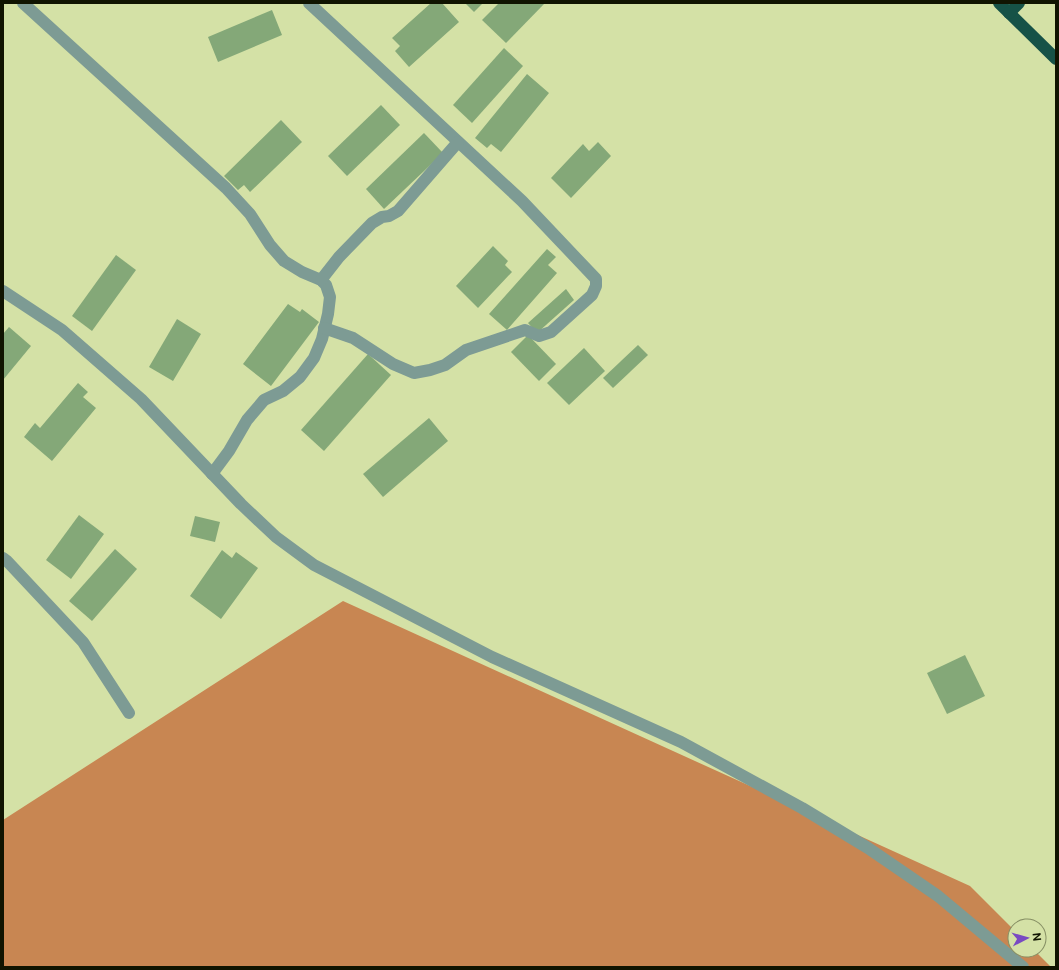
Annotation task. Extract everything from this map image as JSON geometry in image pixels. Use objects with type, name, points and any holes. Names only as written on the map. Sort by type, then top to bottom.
[{"type":"highway","points":[[999,3],[1056,59]]},
{"type":"highway","points":[[1009,13],[1019,3]]},
{"type":"street","points":[[23,3],[226,188],[250,214],[270,245],[284,261],[302,272],[321,280],[326,285],[330,297],[328,314],[322,339],[314,358],[300,377],[283,391],[264,400],[247,420],[229,451],[212,474]]},
{"type":"street","points":[[309,3],[522,201],[596,279],[596,286],[592,295],[551,332],[539,336],[525,330],[466,350],[445,365],[414,373],[394,364],[353,338],[324,328]]},
{"type":"street","points":[[321,280],[339,257],[372,223],[382,217],[389,216],[398,211],[458,142]]},
{"type":"street","points":[[3,290],[68,335],[141,400],[241,504],[276,537],[314,565],[492,658],[682,742],[802,808],[868,848],[938,896],[1023,967]]},
{"type":"street","points":[[3,558],[83,642],[129,713]]},
{"type":"shaded area","points":[[343,601],[970,886],[1007,923],[1007,958],[1042,958],[1051,967],[3,967],[3,820]]},
{"type":"building","points":[[431,3],[442,3],[459,22],[409,67],[395,51],[400,46],[392,38]]},
{"type":"building","points":[[465,3],[483,3],[474,12]]},
{"type":"building","points":[[499,3],[545,3],[506,43],[482,20]]},
{"type":"building","points":[[272,10],[282,35],[218,62],[208,37]]},
{"type":"building","points":[[504,48],[523,66],[472,123],[453,105]]},
{"type":"building","points":[[527,74],[549,93],[501,152],[491,144],[487,148],[475,138]]},
{"type":"building","points":[[381,105],[400,125],[347,176],[328,156]]},
{"type":"building","points":[[281,120],[302,142],[250,192],[244,185],[238,190],[224,176]]},
{"type":"building","points":[[424,133],[443,153],[384,209],[366,189]]},
{"type":"building","points":[[598,142],[611,156],[571,198],[551,178],[583,144],[589,151]]},
{"type":"building","points":[[493,246],[508,261],[505,265],[512,272],[478,308],[456,286]]},
{"type":"building","points":[[547,249],[556,257],[548,265],[557,273],[507,330],[489,314]]},
{"type":"building","points":[[116,255],[136,270],[92,331],[72,316]]},
{"type":"building","points":[[566,289],[574,300],[537,333],[528,323]]},
{"type":"building","points":[[288,304],[300,312],[302,309],[319,322],[271,386],[243,364]]},
{"type":"building","points":[[177,319],[201,334],[173,381],[149,367]]},
{"type":"building","points":[[9,327],[31,346],[3,380],[3,334]]},
{"type":"building","points":[[528,335],[556,364],[539,381],[511,352]]},
{"type":"building","points":[[638,345],[648,355],[613,388],[603,378]]},
{"type":"building","points":[[584,348],[605,371],[569,405],[547,383]]},
{"type":"building","points":[[368,354],[391,375],[324,451],[301,430]]},
{"type":"building","points":[[78,383],[88,392],[83,397],[96,408],[52,461],[24,437],[35,423],[40,428]]},
{"type":"building","points":[[429,418],[448,441],[383,497],[363,474]]},
{"type":"building","points":[[79,515],[104,534],[71,579],[46,560]]},
{"type":"building","points":[[195,516],[220,522],[215,542],[190,536]]},
{"type":"building","points":[[115,549],[137,569],[92,621],[69,601]]},
{"type":"building","points":[[222,550],[232,558],[236,552],[258,568],[221,619],[190,596]]},
{"type":"building","points":[[965,655],[985,696],[947,714],[927,673]]}]
